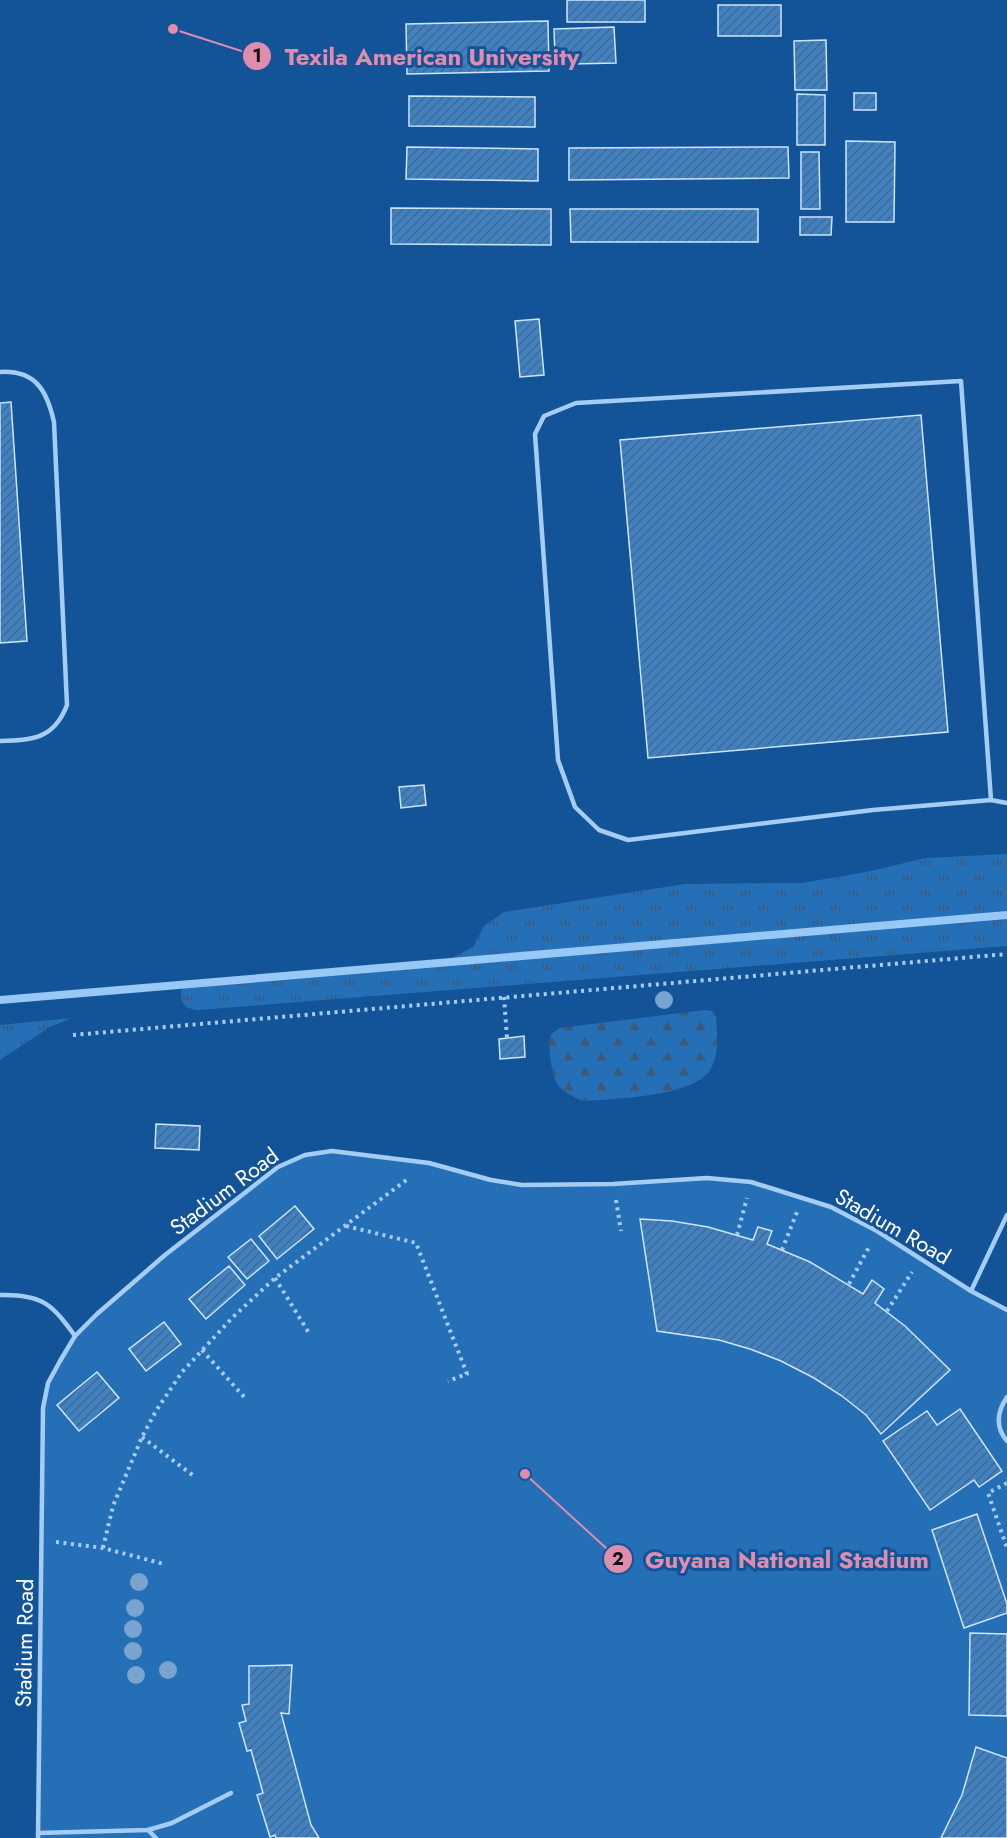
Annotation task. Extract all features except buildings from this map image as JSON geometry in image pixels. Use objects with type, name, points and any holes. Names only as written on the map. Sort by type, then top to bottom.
[{"type":"lane","points":[[0,372],[27,377],[40,387],[49,400],[54,422],[67,705],[62,720],[52,730],[38,738],[0,741]]},
{"type":"lane","points":[[991,800],[961,381],[576,403],[544,416],[534,434],[558,759],[575,807],[599,830],[627,840],[873,810],[991,800],[1007,803]]},
{"type":"lane","name":"Stadium Road","points":[[38,1835],[43,1408],[48,1383],[75,1336],[97,1314],[165,1255],[278,1167],[305,1155],[332,1151],[429,1163],[491,1180],[522,1185],[613,1184],[707,1178],[751,1182],[831,1207],[877,1231],[1007,1310]]},
{"type":"lane","points":[[971,1290],[1007,1215]]},
{"type":"lane","points":[[0,1295],[18,1294],[41,1300],[58,1313],[75,1336]]},
{"type":"lane","points":[[1007,1397],[998,1415],[999,1427],[1007,1442]]},
{"type":"lane","points":[[38,1835],[148,1830],[172,1822],[231,1793]]},
{"type":"lane","points":[[148,1830],[156,1838]]},
{"type":"path","points":[[73,1035],[1007,954]]},
{"type":"path","points":[[504,997],[507,1038]]},
{"type":"path","points":[[103,1548],[113,1506],[142,1437],[171,1387],[202,1350],[275,1278],[429,1163]]},
{"type":"path","points":[[737,1235],[751,1182]]},
{"type":"path","points":[[613,1184],[621,1231]]},
{"type":"path","points":[[782,1250],[803,1197]]},
{"type":"path","points":[[345,1225],[416,1243],[468,1374],[448,1381]]},
{"type":"path","points":[[849,1284],[877,1231]]},
{"type":"path","points":[[887,1311],[921,1259]]},
{"type":"path","points":[[275,1278],[309,1333]]},
{"type":"path","points":[[202,1350],[245,1398]]},
{"type":"path","points":[[142,1437],[195,1478]]},
{"type":"path","points":[[1007,1483],[988,1493],[1007,1548]]},
{"type":"path","points":[[42,1540],[103,1548],[164,1564]]},
{"type":"green space","points":[[1007,854],[1007,946],[198,1010],[185,1006],[181,996],[183,987],[194,982],[420,965],[452,958],[473,947],[484,926],[504,912],[685,884],[802,883],[866,872],[926,858]]},
{"type":"green space","points":[[712,1011],[716,1016],[715,1057],[710,1070],[701,1079],[687,1086],[651,1095],[583,1101],[566,1093],[556,1081],[551,1062],[550,1038],[560,1028]]},
{"type":"green space","points":[[71,1018],[50,1027],[0,1060],[0,1025]]},
{"type":"green space","points":[[332,1151],[429,1163],[522,1185],[613,1184],[707,1178],[751,1182],[803,1197],[855,1219],[1007,1310],[1007,1838],[38,1838],[43,1408],[48,1383],[75,1336],[165,1255],[291,1160]]},
{"type":"waterway","points":[[0,1000],[1007,915]]},
{"type":"place","name":"Texila American University","points":[[173,29]]},
{"type":"place","name":"Guyana National Stadium","points":[[525,1474]]}]
